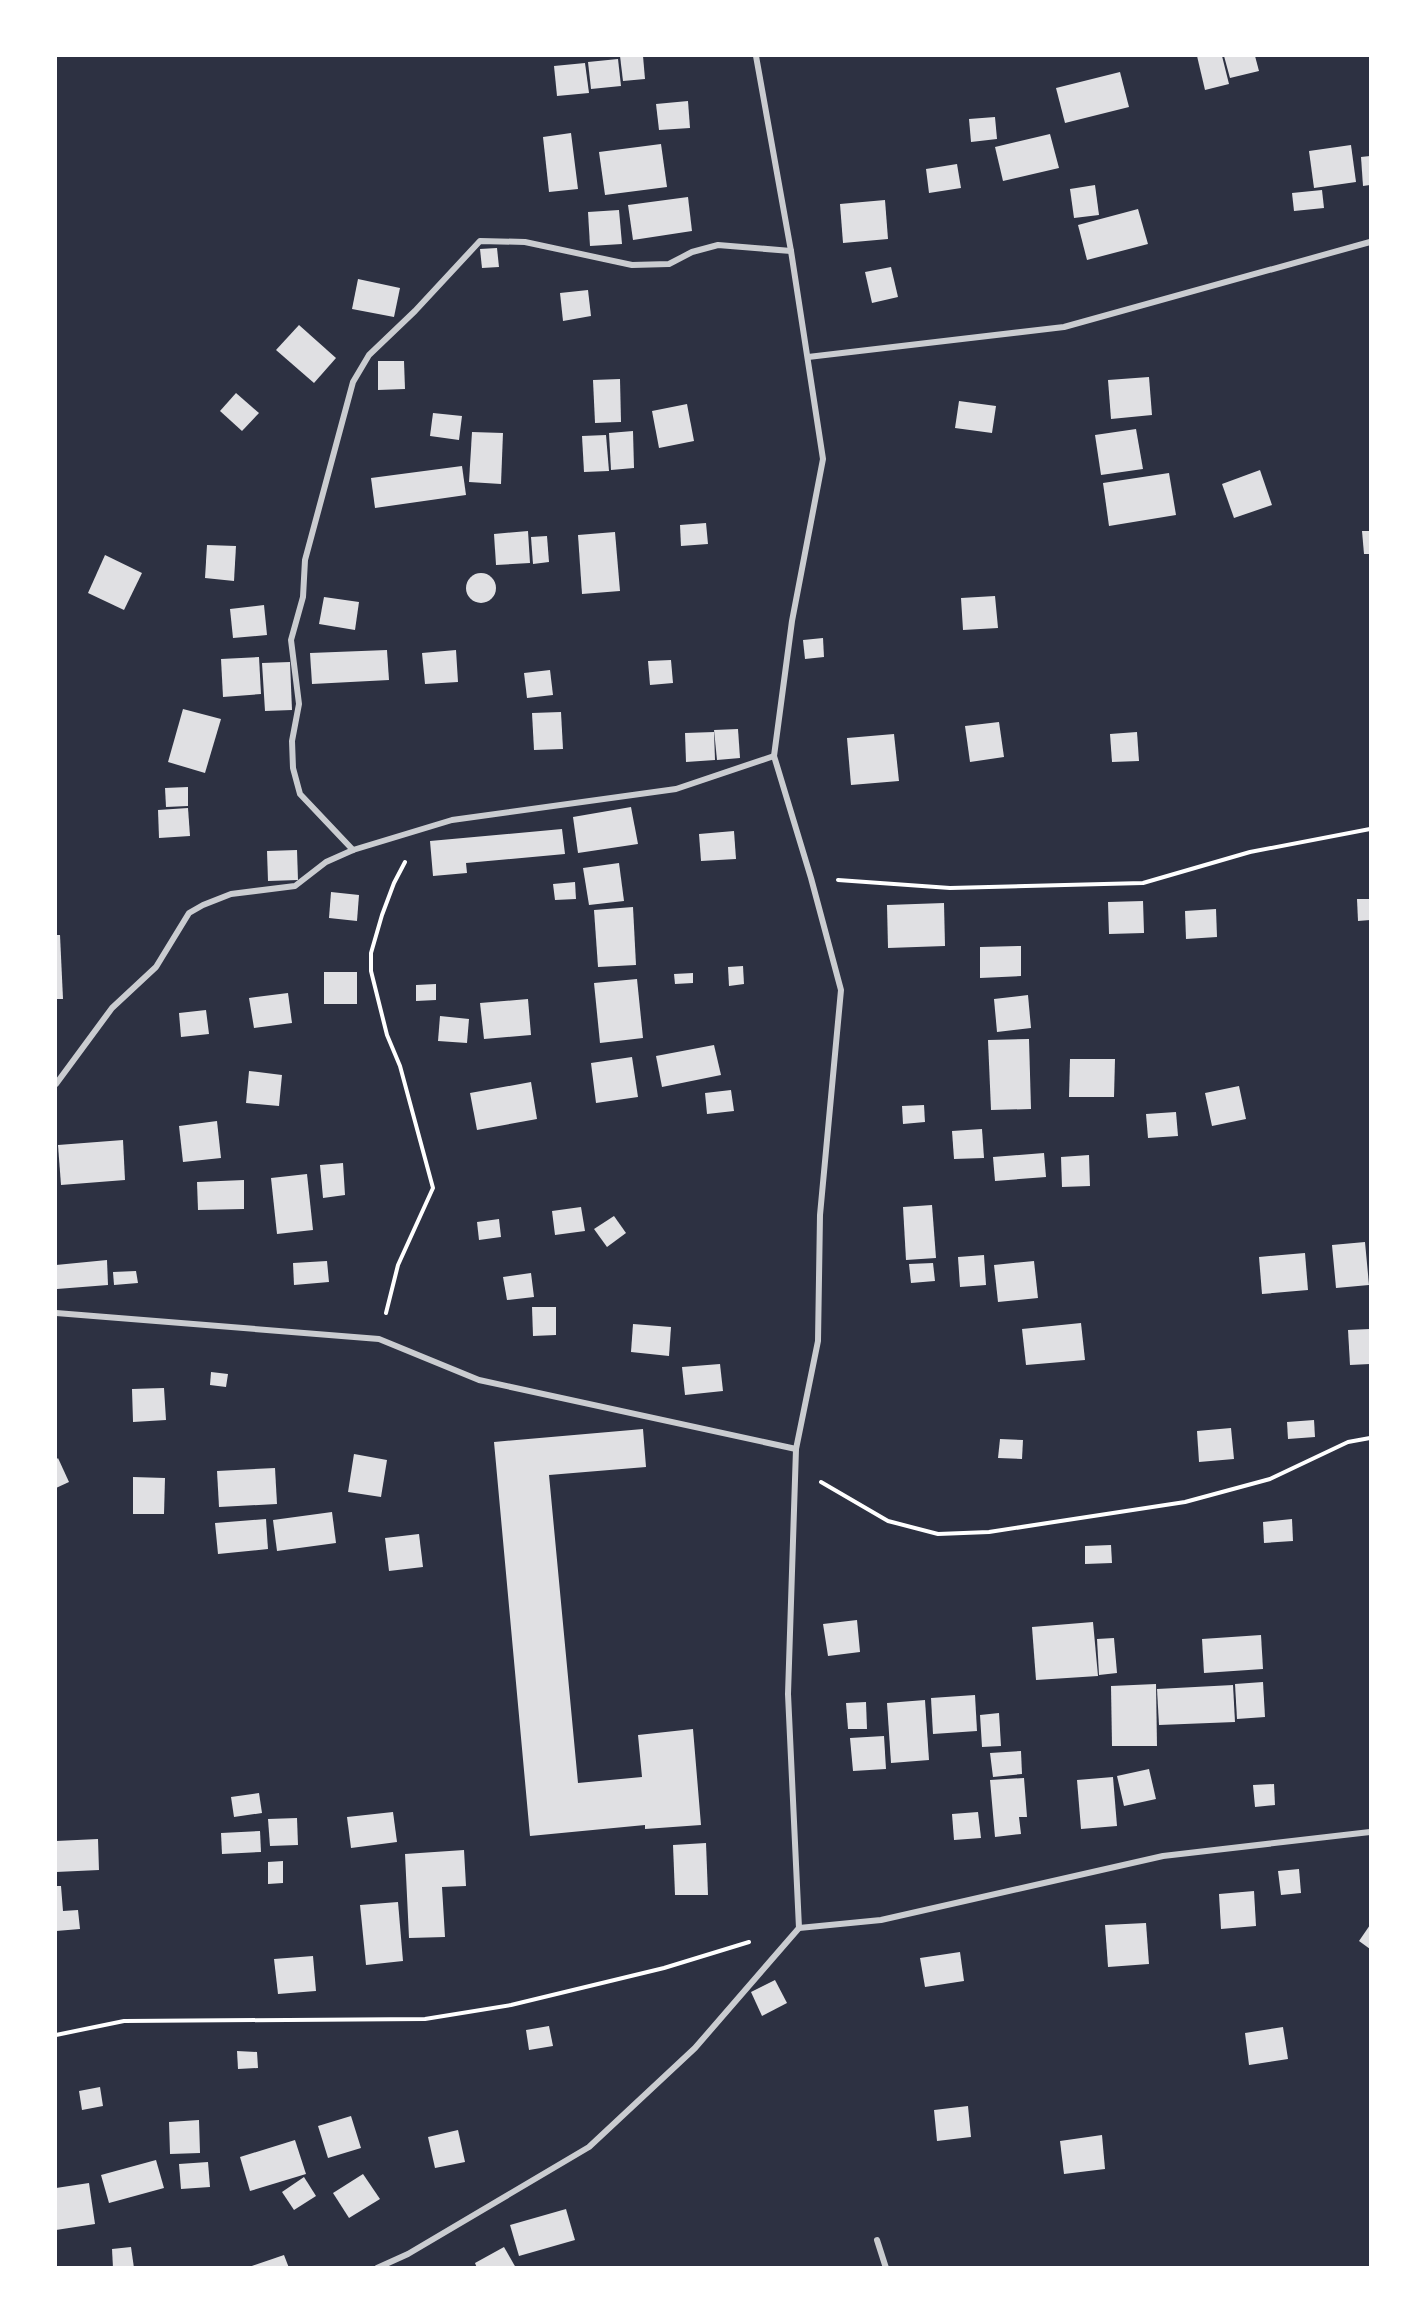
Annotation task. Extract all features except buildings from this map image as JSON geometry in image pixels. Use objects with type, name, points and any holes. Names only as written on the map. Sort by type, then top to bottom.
[{"type":"street","points":[[756,56],[792,251],[823,459],[792,621],[774,756],[811,878],[841,990],[820,1215],[818,1341],[796,1449],[788,1694],[799,1928]]},
{"type":"street","points":[[353,850],[300,794],[293,768],[292,741],[300,704],[291,640],[303,597],[306,561],[353,382],[369,356],[415,311],[480,241],[525,242],[632,265],[669,264],[692,252],[718,245],[792,251]]},
{"type":"street","points":[[808,357],[1064,327],[1371,242]]},
{"type":"street","points":[[56,1084],[112,1008],[156,967],[189,913],[231,894],[296,886],[326,862],[353,850],[452,820],[676,789],[774,756]]},
{"type":"street","points":[[56,1313],[104,1315],[379,1340],[479,1380],[796,1449]]},
{"type":"street","points":[[377,2268],[408,2254],[589,2147],[694,2048],[799,1928],[881,1920],[1163,1856],[1371,1832]]},
{"type":"street","points":[[877,2240],[886,2268]]},
{"type":"path","points":[[379,1340],[398,1265],[433,1188],[400,1066],[387,1035],[371,971],[371,952],[394,883],[425,828]]},
{"type":"path","points":[[811,878],[950,888],[1143,883],[1250,852],[1371,828]]},
{"type":"path","points":[[796,1468],[888,1521],[938,1534],[989,1532],[1185,1502],[1270,1479],[1348,1442],[1371,1438]]},
{"type":"path","points":[[56,2035],[124,2021],[425,2019],[522,2002],[664,1968],[799,1928]]}]
